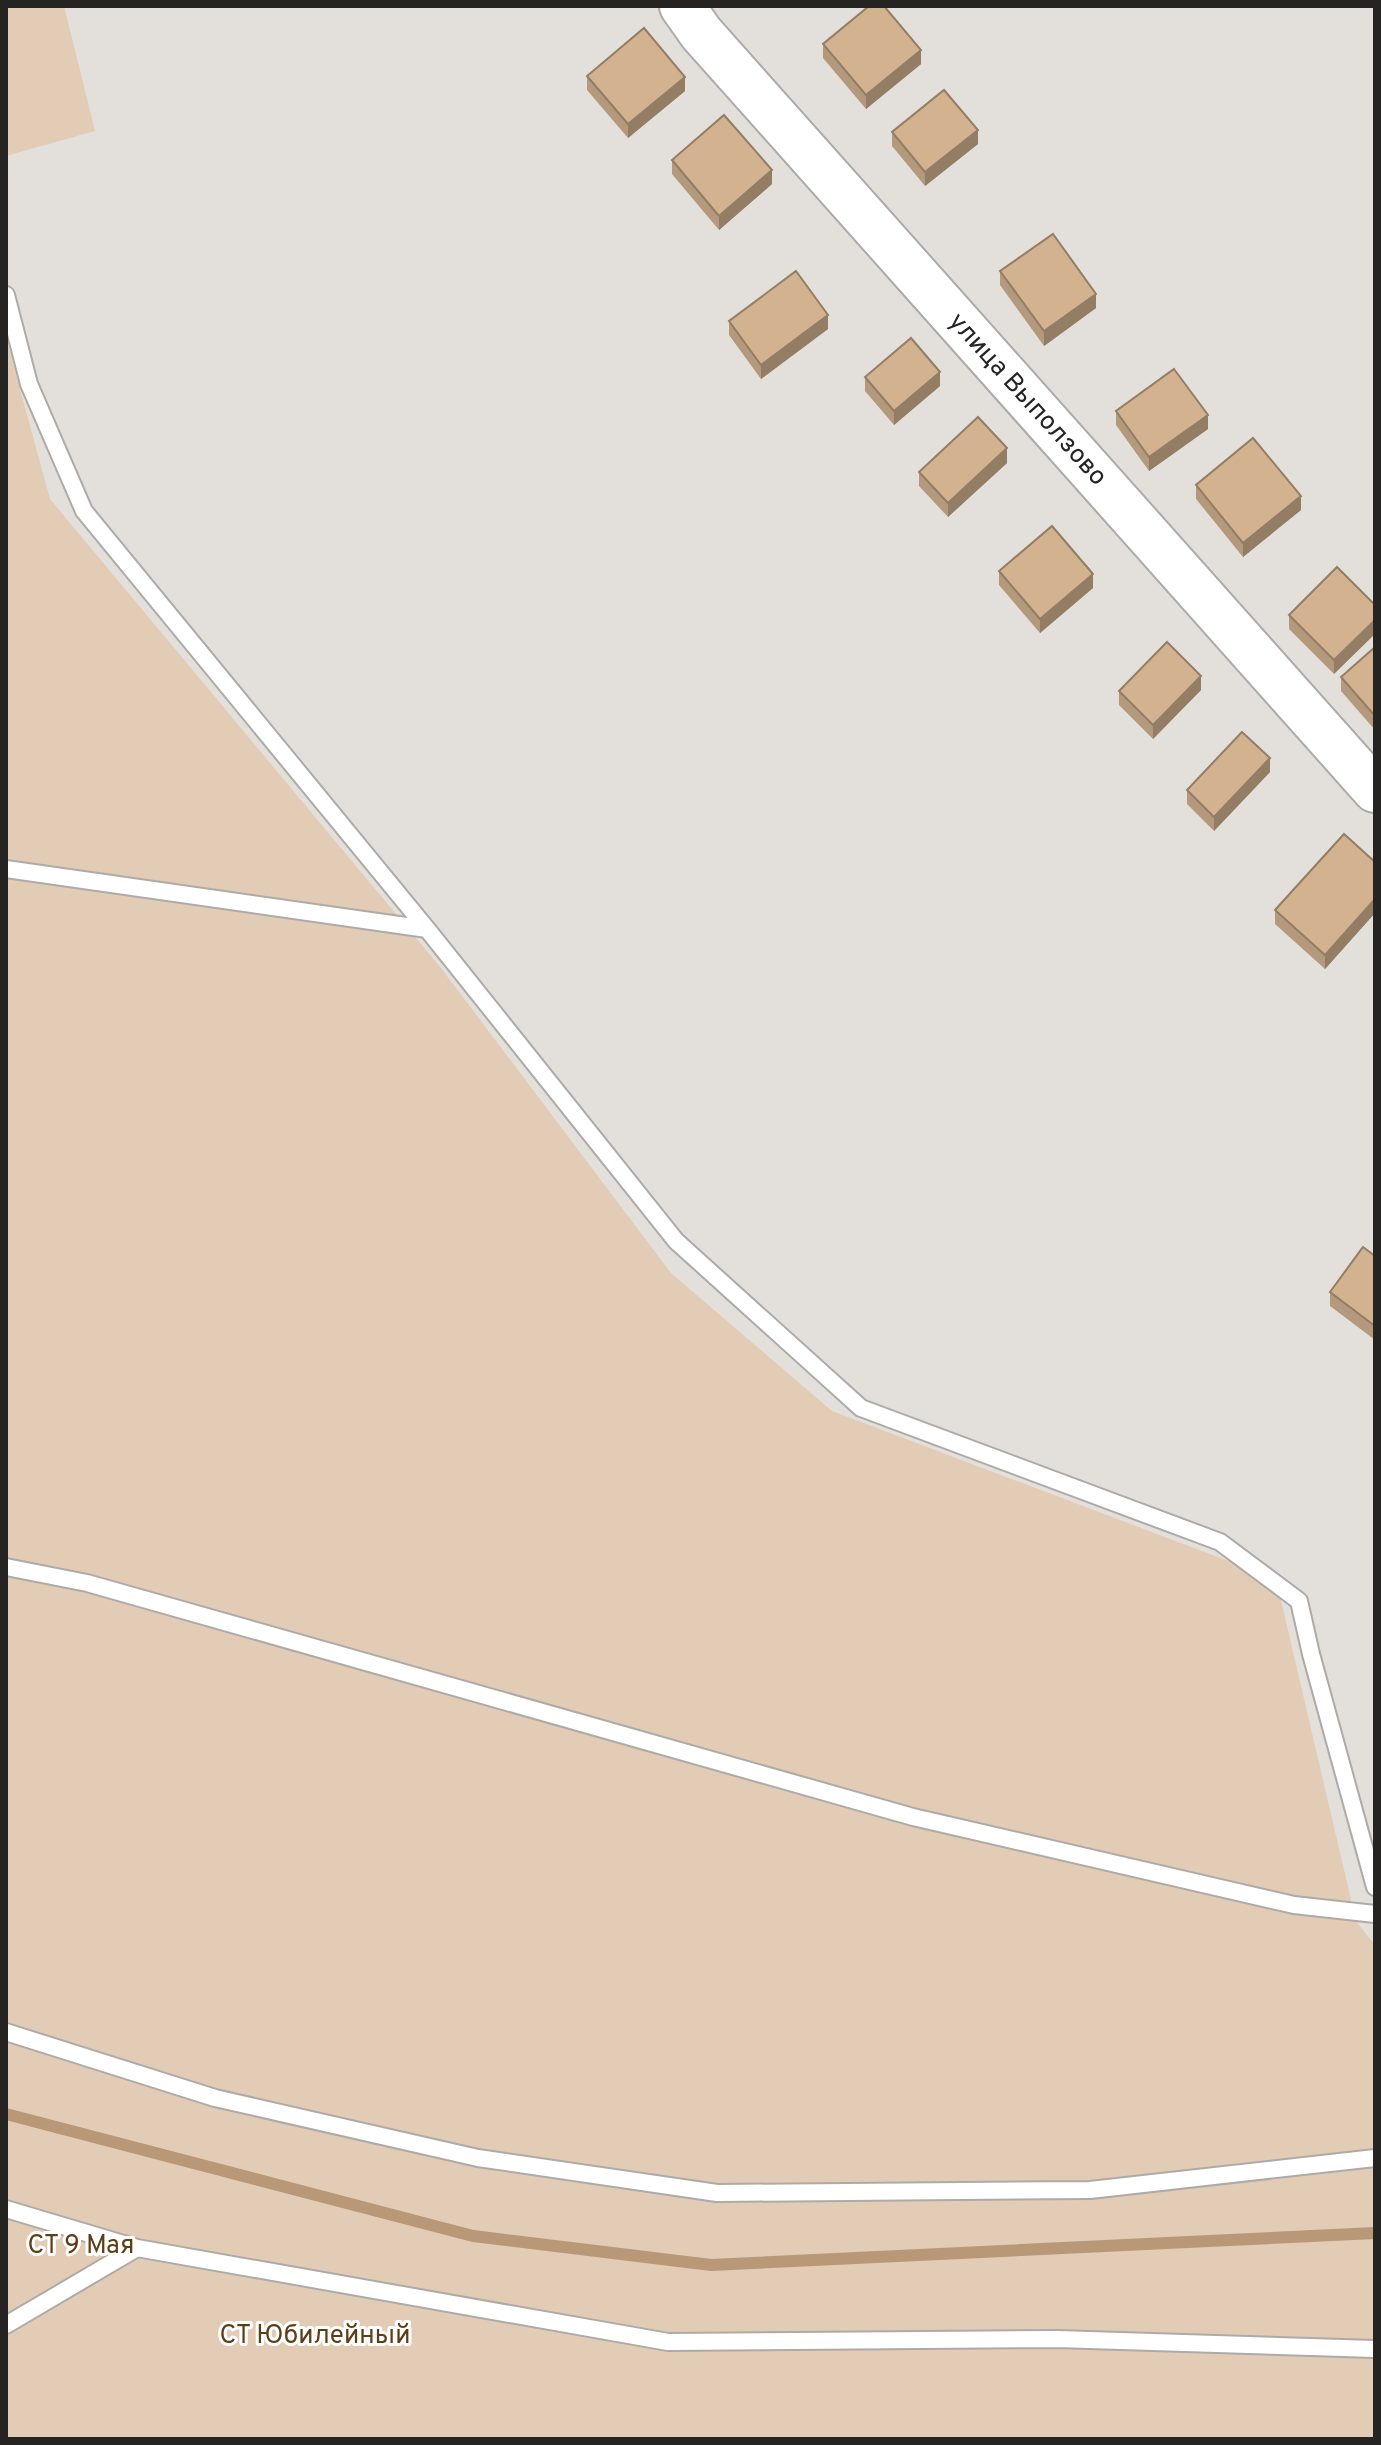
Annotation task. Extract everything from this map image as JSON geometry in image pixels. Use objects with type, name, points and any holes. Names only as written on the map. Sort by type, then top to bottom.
[{"type":"street","name":"улица Выползово","points":[[682,6],[701,33],[1375,790]]},
{"type":"lane","points":[[6,295],[29,384],[84,511],[427,929],[676,1241],[861,1408],[1220,1542],[1299,1601],[1375,1887]]},
{"type":"lane","points":[[6,869],[427,929]]},
{"type":"lane","points":[[6,1567],[87,1583],[913,1817],[1294,1905],[1375,1914]]},
{"type":"lane","points":[[6,2032],[215,2098],[478,2158],[717,2193],[1090,2190],[1375,2158]]},
{"type":"lane","points":[[6,2209],[137,2248],[668,2342],[1057,2339],[1375,2349]]},
{"type":"lane","points":[[6,2325],[137,2248]]},
{"type":"green space","points":[[6,6],[64,6],[95,131],[6,156]]},
{"type":"green space","points":[[6,338],[50,499],[441,968],[671,1273],[832,1411],[1276,1579],[1356,1921],[1375,1945],[1375,2439],[6,2439]]},
{"type":"building","points":[[869,6],[884,6],[921,50],[866,95],[823,44]]},
{"type":"building","points":[[644,28],[685,77],[628,124],[587,76]]},
{"type":"building","points":[[944,90],[978,130],[925,172],[892,132]]},
{"type":"building","points":[[724,115],[772,170],[719,216],[672,160]]},
{"type":"building","points":[[1053,234],[1096,294],[1044,331],[1000,271]]},
{"type":"building","points":[[796,271],[828,315],[761,365],[729,321]]},
{"type":"building","points":[[911,338],[940,372],[894,411],[865,377]]},
{"type":"building","points":[[1174,369],[1208,415],[1149,457],[1116,411]]},
{"type":"building","points":[[978,417],[1007,448],[948,503],[919,472]]},
{"type":"building","points":[[1253,438],[1301,496],[1243,543],[1196,485]]},
{"type":"building","points":[[1052,526],[1093,574],[1040,619],[999,571]]},
{"type":"building","points":[[1337,567],[1375,605],[1375,620],[1334,660],[1289,615]]},
{"type":"building","points":[[1167,642],[1201,676],[1153,725],[1119,691]]},
{"type":"building","points":[[1375,647],[1375,716],[1341,677]]},
{"type":"building","points":[[1242,732],[1270,758],[1214,817],[1187,790]]},
{"type":"building","points":[[1344,834],[1375,862],[1375,899],[1325,955],[1275,910]]},
{"type":"building","points":[[1363,1247],[1375,1256],[1375,1326],[1330,1292]]},
{"type":"waterway","points":[[6,2114],[473,2236],[711,2265],[1375,2233]]},
{"type":"park label","name":"СТ 9 Мая","points":[[81,2246]]},
{"type":"park label","name":"СТ Юбилейный","points":[[315,2336]]}]
